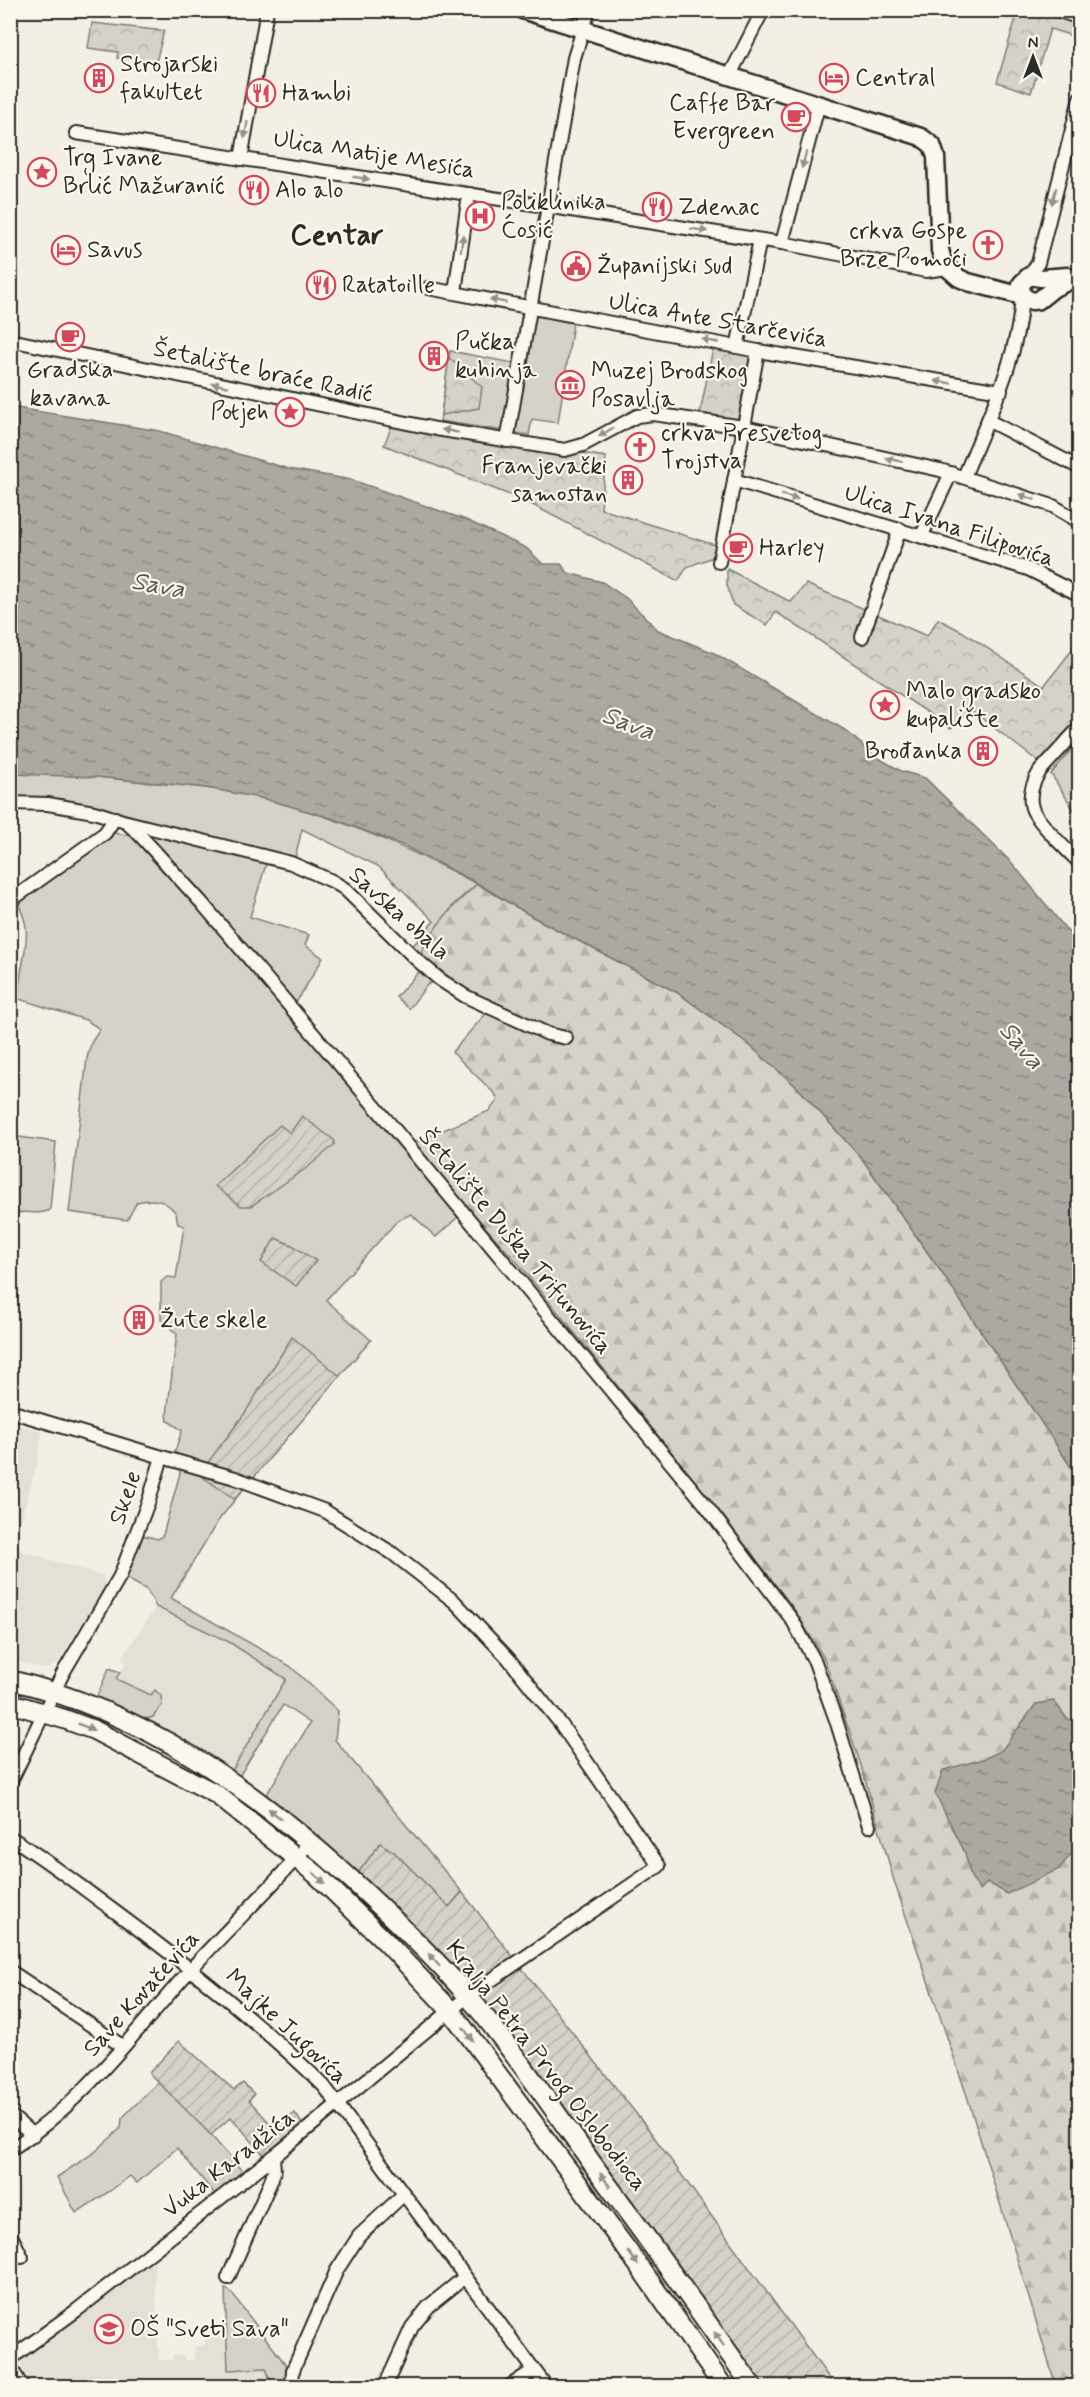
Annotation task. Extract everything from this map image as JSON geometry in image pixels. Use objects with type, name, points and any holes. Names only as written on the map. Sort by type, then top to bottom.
[{"type":"main road","points":[[522,10],[921,136],[932,145],[937,165],[940,250],[948,269]]},
{"type":"main road","name":"Ulica Matije Mesića","points":[[948,269],[968,282],[1032,288]]},
{"type":"main road","points":[[1032,288],[1080,275]]},
{"type":"main road","name":"Kralja Petra Prvog Oslobodioca","points":[[10,1680],[54,1691],[137,1726],[170,1742],[235,1783],[310,1842],[410,1933],[468,1996],[567,2127],[752,2386]]},
{"type":"main road","name":"Kralja Petra Prvog Oslobodioca","points":[[10,1702],[94,1731],[216,1794],[297,1858],[386,1942],[451,2011],[652,2285],[723,2386]]},
{"type":"main road","points":[[652,2285],[671,2271]]},
{"type":"street","points":[[242,159],[267,10]]},
{"type":"street","points":[[507,441],[574,58],[589,10]]},
{"type":"street","points":[[730,75],[763,10]]},
{"type":"street","points":[[1056,10],[1080,18]]},
{"type":"street","points":[[964,477],[1001,391],[1032,288],[1080,98]]},
{"type":"street","points":[[782,243],[819,103]]},
{"type":"street","name":"Ulica Matije Mesića","points":[[76,133],[782,243],[926,271],[948,269]]},
{"type":"street","points":[[455,292],[469,194]]},
{"type":"street","points":[[737,347],[759,240]]},
{"type":"street","name":"Ulica Ante Starčevića","points":[[428,288],[758,351],[1001,391]]},
{"type":"street","name":"Šetalište braće Radić","points":[[10,340],[270,395],[553,448],[574,449],[623,422],[637,416],[653,414],[744,427],[951,473],[1053,506],[1080,522]]},
{"type":"street","points":[[719,562],[758,351]]},
{"type":"street","points":[[989,421],[1080,468]]},
{"type":"street","points":[[922,535],[951,473]]},
{"type":"street","name":"Ulica Ivana Filipovića","points":[[734,480],[922,535],[1028,569],[1080,595]]},
{"type":"street","points":[[862,637],[900,529]]},
{"type":"street","points":[[1080,727],[1040,771],[1031,790],[1030,798],[1034,814],[1080,863]]},
{"type":"street","name":"Šetalište Duška Trifunovića","points":[[10,803],[48,804],[94,812],[121,820],[149,844],[201,902],[390,1124],[704,1503],[793,1620],[815,1662],[836,1720],[869,1826]]},
{"type":"street","points":[[10,902],[121,820]]},
{"type":"street","name":"Savska obala","points":[[121,820],[291,863],[332,881],[345,889],[416,959],[465,996],[548,1034],[566,1038]]},
{"type":"street","name":"Skele","points":[[10,1411],[162,1457],[149,1500],[120,1576],[54,1691],[10,1783]]},
{"type":"street","name":"Vuka Karadžića","points":[[10,2359],[273,2157],[468,1996],[659,1866],[560,1723],[508,1658],[455,1602],[392,1554],[325,1511],[235,1478],[162,1457]]},
{"type":"street","name":"Majke Jugovića","points":[[10,1837],[51,1862],[191,1969],[302,2065],[339,2104],[546,2386]]},
{"type":"street","name":"Save Kovačevića","points":[[10,2150],[63,2111],[310,1842]]},
{"type":"street","points":[[10,1971],[122,2046]]},
{"type":"street","points":[[10,2115],[33,2135]]},
{"type":"street","points":[[228,2278],[271,2181],[274,2171],[273,2157]]},
{"type":"street","points":[[292,2386],[293,2370],[337,2270],[359,2236],[404,2194]]},
{"type":"street","points":[[10,2234],[22,2257]]},
{"type":"street","points":[[385,2386],[412,2327],[429,2306],[465,2277]]},
{"type":"street","points":[[10,2367],[22,2386]]},
{"type":"street","points":[[510,2386],[534,2370]]},
{"type":"shaded area","points":[[10,1423],[42,1431],[38,1460],[13,1548],[103,1576],[105,1581],[105,1587],[60,1658],[55,1665],[45,1669],[11,1660]]},
{"type":"shaded area","points":[[156,1607],[229,1642],[287,1679],[231,1772],[142,1720],[153,1717],[162,1705],[155,1690],[151,1695],[115,1679],[126,1663],[121,1659]]},
{"type":"shaded area","name":"OŠ \"Sveti Sava\"","points":[[154,2261],[159,2360],[173,2360],[173,2355],[184,2355],[184,2360],[194,2360],[195,2346],[205,2345],[205,2335],[216,2334],[215,2323],[226,2322],[228,2370],[266,2368],[272,2386],[33,2386],[21,2367],[20,2360]]},
{"type":"green space","points":[[1018,11],[1044,11],[1079,22],[1079,38],[1050,29],[1031,93],[997,82]]},
{"type":"green space","points":[[92,23],[164,31],[156,62],[117,58],[118,52],[88,48]]},
{"type":"green space","points":[[532,315],[573,323],[558,423],[532,419],[529,435],[440,421],[450,351],[523,365]]},
{"type":"green space","points":[[713,348],[750,355],[738,420],[700,413]]},
{"type":"green space","points":[[449,358],[482,387],[479,408],[441,415]]},
{"type":"green space","points":[[393,423],[606,457],[601,509],[731,550],[687,567],[678,581],[525,501],[384,445]]},
{"type":"green space","points":[[727,569],[791,602],[806,584],[927,636],[938,619],[963,632],[1044,686],[1079,641],[1079,725],[1044,766],[971,710],[951,728],[776,612],[767,625],[733,605],[727,585]]},
{"type":"green space","points":[[1079,740],[1079,818],[1051,774]]},
{"type":"green space","points":[[11,774],[57,774],[103,778],[249,795],[293,806],[374,835],[477,884],[454,904],[420,954],[443,972],[439,978],[427,985],[409,1009],[396,997],[423,967],[406,954],[434,921],[378,866],[302,829],[295,858],[76,802],[45,798],[11,798]]},
{"type":"green space","points":[[144,832],[267,861],[250,917],[309,935],[305,945],[323,958],[294,1006]]},
{"type":"green space","points":[[114,833],[135,836],[248,963],[458,1217],[436,1237],[411,1214],[397,1221],[326,1300],[371,1340],[268,1458],[218,1521],[171,1598],[290,1666],[338,1711],[335,1740],[462,1892],[449,1907],[394,1852],[380,1844],[356,1876],[265,1797],[310,1723],[283,1705],[238,1778],[231,1772],[286,1679],[229,1642],[156,1607],[147,1590],[129,1580],[127,1575],[142,1535],[158,1539],[163,1535],[180,1473],[178,1463],[173,1457],[182,1430],[168,1421],[167,1414],[177,1334],[161,1320],[161,1282],[167,1277],[176,1278],[184,1226],[178,1224],[176,1213],[172,1208],[163,1202],[154,1200],[137,1202],[127,1220],[69,1212],[87,1058],[91,1043],[100,1029],[86,1020],[19,999],[26,936],[19,904],[22,899],[103,836]]},
{"type":"green space","points":[[477,884],[533,917],[678,993],[747,1043],[798,1088],[863,1160],[942,1273],[1079,1479],[1079,2386],[1056,2386],[967,2096],[895,1884],[861,1765],[824,1658],[794,1609],[724,1517],[517,1262],[448,1186],[415,1142],[489,1111],[498,1100],[495,1094],[452,1052],[496,1002],[463,988],[420,954],[431,934],[445,916]]},
{"type":"green space","points":[[11,913],[15,943],[11,970]]},
{"type":"green space","points":[[302,1116],[334,1140],[334,1145],[308,1167],[251,1206],[241,1206],[215,1186],[280,1125],[290,1133]]},
{"type":"green space","points":[[11,1136],[56,1142],[50,1210],[40,1213],[20,1212],[11,1215]]},
{"type":"green space","points":[[275,1238],[292,1245],[316,1261],[296,1286],[261,1262]]},
{"type":"green space","points":[[292,1337],[340,1376],[235,1499],[201,1476],[203,1469],[245,1413]]},
{"type":"green space","points":[[109,1668],[120,1672],[116,1679],[151,1695],[155,1690],[161,1696],[162,1705],[153,1717],[142,1720],[95,1701]]},
{"type":"green space","points":[[380,1843],[394,1852],[449,1907],[462,1892],[649,2130],[835,2386],[758,2386],[619,2190],[356,1876]]},
{"type":"green space","points":[[179,2041],[234,2090],[243,2083],[254,2094],[249,2100],[274,2128],[295,2113],[303,2125],[264,2155],[231,2117],[211,2135],[149,2073]]},
{"type":"green space","points":[[158,2082],[195,2117],[242,2171],[216,2196],[177,2148],[137,2183],[130,2176],[76,2213],[57,2177],[95,2152],[121,2128],[122,2118]]},
{"type":"green space","points":[[225,2289],[230,2291],[302,2386],[272,2386],[266,2368],[228,2370]]},
{"type":"water","name":"Sava","points":[[10,407],[160,431],[289,469],[352,480],[466,520],[526,548],[543,564],[561,564],[568,573],[602,582],[626,598],[658,630],[714,653],[845,730],[875,756],[901,771],[925,778],[1012,863],[1079,945],[1079,1479],[942,1273],[863,1160],[798,1088],[747,1043],[678,993],[533,917],[477,883],[404,846],[331,818],[265,799],[207,788],[97,777],[11,774]]},
{"type":"water","points":[[1054,1701],[1067,1719],[1079,1721],[1079,1850],[1072,1853],[1059,1869],[1007,1894],[987,1882],[980,1890],[971,1877],[965,1853],[935,1793],[943,1770],[983,1759],[1001,1751],[1036,1704]]},
{"type":"place","name":"Strojarski fakultet","points":[[99,78]]},
{"type":"place","name":"Central","points":[[834,78]]},
{"type":"place","name":"Hambi","points":[[261,93]]},
{"type":"place","name":"Caffe Bar Evergreen","points":[[796,117]]},
{"type":"place","name":"Trg Ivane Brlić Mažuranić","points":[[42,172]]},
{"type":"place","name":"Alo alo","points":[[254,190]]},
{"type":"place","name":"Zdenac","points":[[657,207]]},
{"type":"place","name":"Poliklinika Ćosić","points":[[480,216]]},
{"type":"place","name":"crkva Gospe Brze Pomoći","points":[[988,245]]},
{"type":"place","name":"Savus","points":[[66,250]]},
{"type":"place","name":"Županijski sud","points":[[576,266]]},
{"type":"place","name":"Ratatoille","points":[[321,285]]},
{"type":"place","name":"Gradska kavana","points":[[70,337]]},
{"type":"place","name":"Pučka kuhinja","points":[[434,356]]},
{"type":"place","name":"Muzej Brodskog Posavlja","points":[[570,385]]},
{"type":"place","name":"Potjeh","points":[[290,412]]},
{"type":"place","name":"crkva Presvetog Trojstva","points":[[640,447]]},
{"type":"place","name":"Franjevački samostan","points":[[628,480]]},
{"type":"place","name":"Harley","points":[[738,548]]},
{"type":"place","name":"Malo gradsko kupalište","points":[[885,705]]},
{"type":"place","name":"Brođanka","points":[[983,751]]},
{"type":"place","name":"Žute skele","points":[[139,1320]]},
{"type":"place","name":"OŠ \"Sveti Sava\"","points":[[109,2329]]},
{"type":"district","name":"Centar","points":[[337,235]]}]
